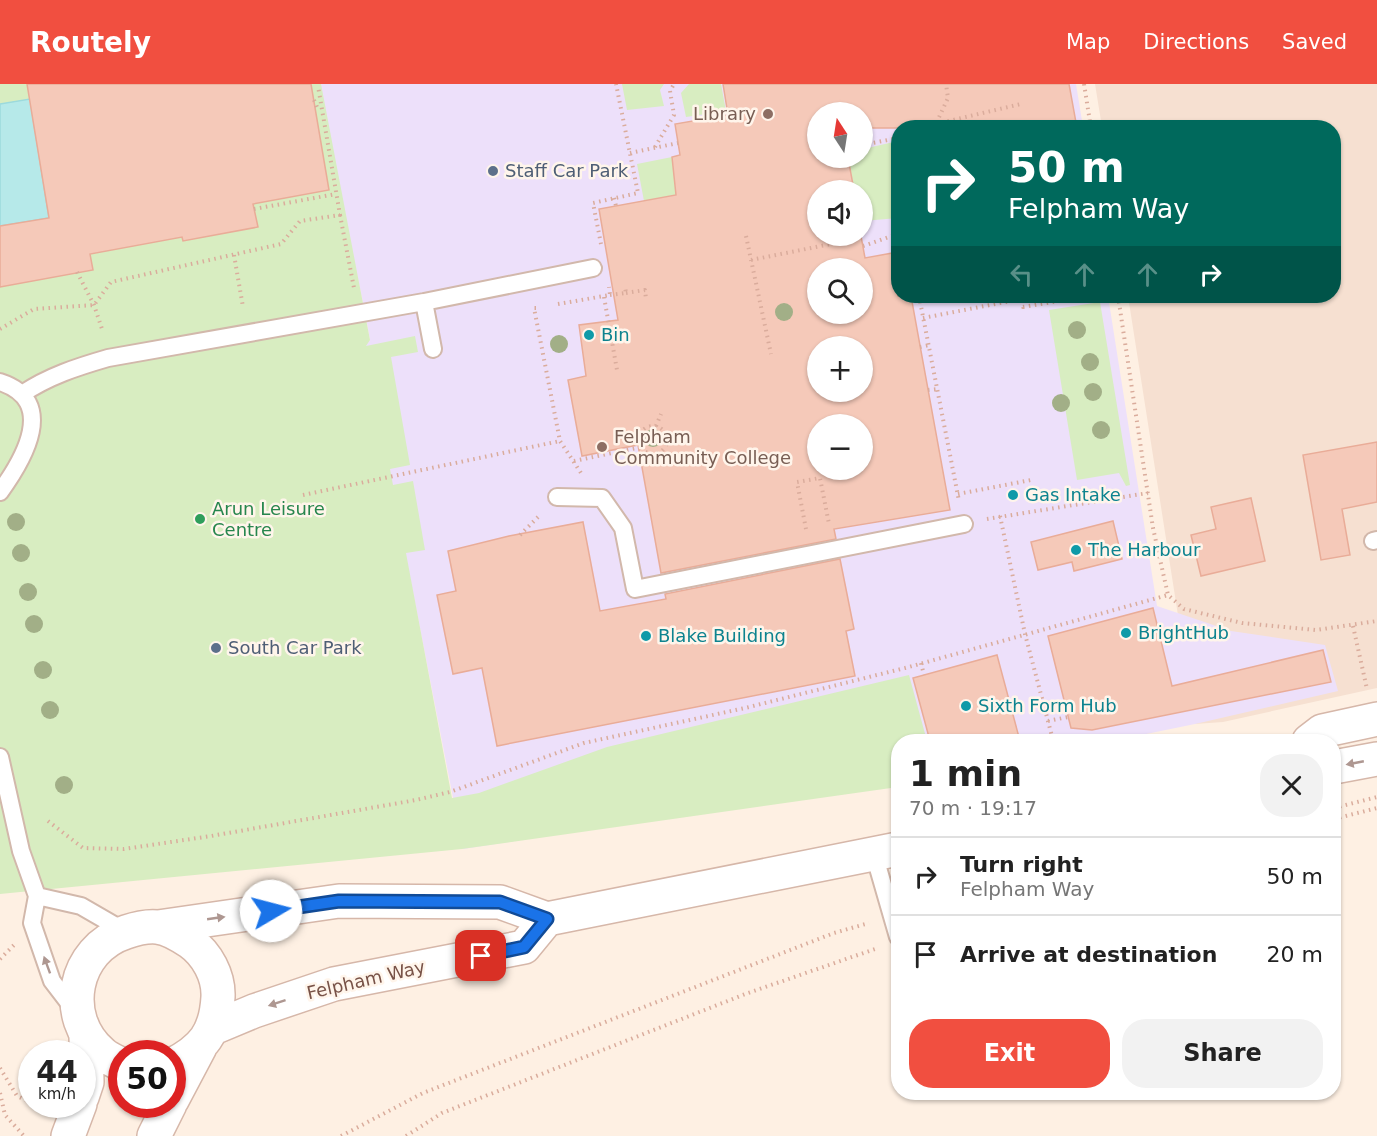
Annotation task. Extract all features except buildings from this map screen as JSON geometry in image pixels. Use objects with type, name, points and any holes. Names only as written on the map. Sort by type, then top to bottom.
[{"type":"main road","points":[[1317,734],[1373,709]]},
{"type":"main road","points":[[1341,766],[1377,759]]},
{"type":"main road","points":[[83,1040],[76,989],[83,968],[96,949],[114,935],[135,928],[158,927],[339,901],[500,902],[547,919],[886,851]]},
{"type":"main road","name":"Felpham Way","points":[[186,1057],[192,1054],[207,1036],[254,1011],[334,984],[524,947],[547,919]]},
{"type":"main road","points":[[158,927],[180,935],[198,948],[211,966],[219,989],[217,1014],[186,1074]]},
{"type":"main road","points":[[82,1025],[102,1054],[108,1057]]},
{"type":"main road","points":[[68,1136],[76,1118]]},
{"type":"main road","points":[[154,1136],[163,1118]]},
{"type":"lane","points":[[22,394],[45,380],[108,358],[424,302],[593,268]]},
{"type":"lane","points":[[424,302],[433,349]]},
{"type":"lane","points":[[0,382],[22,394],[31,406],[32,419],[29,443],[12,476],[0,492]]},
{"type":"lane","points":[[557,497],[602,498],[623,528],[635,589],[964,524]]},
{"type":"lane","points":[[0,757],[21,851],[37,896],[32,923],[52,981],[82,1025]]},
{"type":"lane","points":[[886,851],[891,898]]},
{"type":"lane","points":[[37,896],[81,906],[126,932]]},
{"type":"path","points":[[326,84],[318,85],[339,215],[354,290]]},
{"type":"path","points":[[602,249],[593,203],[638,193],[616,84]]},
{"type":"path","points":[[655,147],[674,115],[670,91],[675,84]]},
{"type":"path","points":[[938,120],[948,98],[946,84]]},
{"type":"path","points":[[1084,84],[1090,120]]},
{"type":"path","points":[[314,100],[316,107],[321,106]]},
{"type":"path","points":[[958,120],[1021,104]]},
{"type":"path","points":[[873,143],[891,139]]},
{"type":"path","points":[[630,153],[678,143]]},
{"type":"path","points":[[254,209],[336,194]]},
{"type":"path","points":[[614,198],[616,206]]},
{"type":"path","points":[[0,329],[34,309],[94,305],[111,282],[281,244],[300,221],[339,215]]},
{"type":"path","points":[[746,236],[771,354]]},
{"type":"path","points":[[873,243],[891,236]]},
{"type":"path","points":[[751,260],[821,246]]},
{"type":"path","points":[[234,255],[243,310]]},
{"type":"path","points":[[78,272],[94,305],[103,335]]},
{"type":"path","points":[[608,284],[610,295]]},
{"type":"path","points":[[557,304],[604,297],[626,290],[645,290],[646,299]]},
{"type":"path","points":[[604,297],[616,370]]},
{"type":"path","points":[[920,303],[964,524]]},
{"type":"path","points":[[923,318],[1001,303]]},
{"type":"path","points":[[1022,303],[1023,307],[1046,303]]},
{"type":"path","points":[[1119,303],[1153,528],[1168,595],[1184,609],[1242,623],[1316,630],[1377,621]]},
{"type":"path","points":[[303,495],[560,441],[534,308],[545,306]]},
{"type":"path","points":[[920,347],[929,345]]},
{"type":"path","points":[[928,390],[938,389]]},
{"type":"path","points":[[656,426],[661,414]]},
{"type":"path","points":[[656,426],[661,428],[666,435],[667,444],[662,452],[652,454],[641,447],[640,433],[647,427],[656,426]]},
{"type":"path","points":[[574,461],[641,447]]},
{"type":"path","points":[[811,554],[797,482],[820,478],[834,549]]},
{"type":"path","points":[[958,494],[1031,480]]},
{"type":"path","points":[[1051,734],[1025,634],[1000,516],[1148,493]]},
{"type":"path","points":[[48,821],[83,848],[124,849],[405,802],[450,792],[584,743],[745,708],[921,663],[1168,595]]},
{"type":"path","points":[[1353,625],[1373,709]]},
{"type":"path","points":[[921,663],[924,675]]},
{"type":"path","points":[[1048,721],[1068,717]]},
{"type":"path","points":[[1341,806],[1377,797]]},
{"type":"path","points":[[1341,817],[1377,808]]},
{"type":"path","points":[[340,1136],[423,1093],[834,933],[891,918]]},
{"type":"path","points":[[406,1136],[442,1113],[748,993],[877,948]]},
{"type":"path","points":[[0,1068],[18,1096]]},
{"type":"path","points":[[0,1093],[5,1115],[24,1136]]},
{"type":"path","points":[[0,1119],[8,1119]]},
{"type":"shaded area","name":"Felpham Community College","points":[[318,84],[1076,84],[1082,120],[891,120],[891,303],[1109,303],[1157,606],[1231,631],[1325,645],[1338,691],[1146,734],[891,734],[891,783],[463,849],[365,346],[370,340]]},
{"type":"shaded area","points":[[1095,84],[1377,84],[1377,688],[1223,722],[1195,724],[1129,303],[1341,303],[1341,120],[1101,120]]},
{"type":"green space","name":"Arun Leisure Centre","points":[[0,84],[321,84],[370,340],[366,346],[415,336],[418,352],[391,357],[410,465],[390,469],[393,485],[413,481],[425,550],[406,553],[452,798],[479,793],[607,747],[909,675],[925,734],[891,734],[891,788],[462,849],[0,894]]},
{"type":"green space","points":[[622,84],[664,84],[660,90],[664,106],[627,110]]},
{"type":"green space","points":[[689,84],[721,84],[726,111],[686,117],[681,93]]},
{"type":"green space","points":[[891,143],[891,219],[873,220],[873,180],[852,180],[850,168],[873,168],[873,147]]},
{"type":"green space","points":[[672,157],[672,161],[701,190],[644,201],[637,164]]},
{"type":"green space","points":[[1100,303],[1130,485],[1126,486],[1119,473],[1077,480],[1049,310]]},
{"type":"water","points":[[30,99],[49,218],[0,226],[0,104]]},
{"type":"place","name":"Library","points":[[768,114]]},
{"type":"place","name":"Staff Car Park","points":[[493,171]]},
{"type":"place","name":"Bin","points":[[589,335]]},
{"type":"place","name":"Felpham Community College","points":[[602,447]]},
{"type":"place","name":"Gas Intake","points":[[1013,495]]},
{"type":"place","name":"Arun Leisure Centre","points":[[200,519]]},
{"type":"place","name":"The Harbour","points":[[1076,550]]},
{"type":"place","name":"BrightHub","points":[[1126,633]]},
{"type":"place","name":"Blake Building","points":[[646,636]]},
{"type":"place","name":"South Car Park","points":[[216,648]]},
{"type":"place","name":"Sixth Form Hub","points":[[966,706]]},
{"type":"route","points":[[271,911],[339,901],[500,902],[547,919],[524,947],[481,956]]}]
